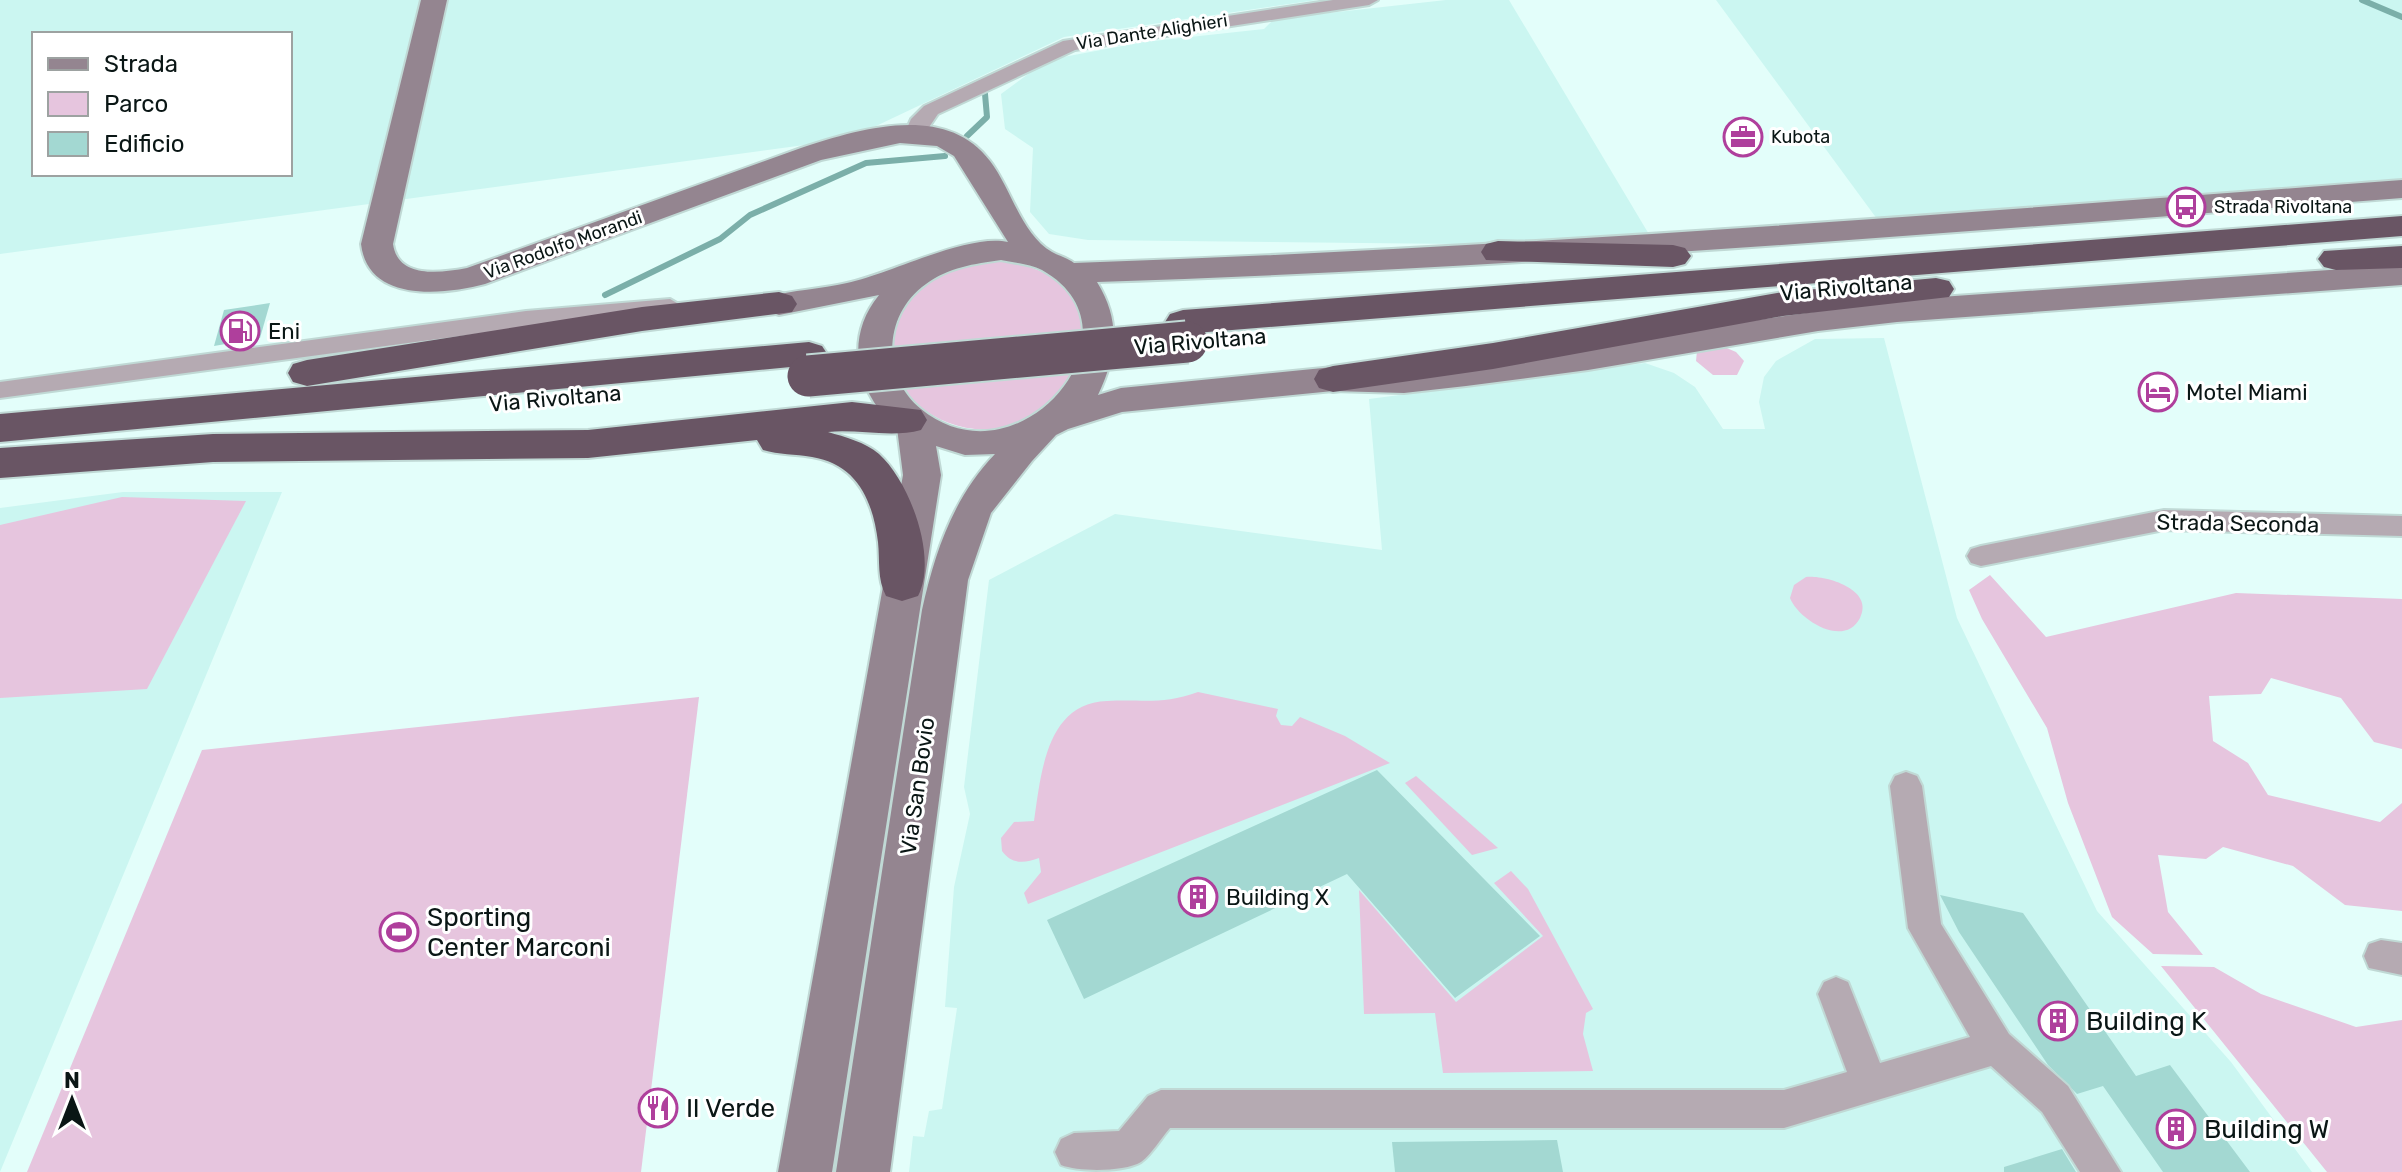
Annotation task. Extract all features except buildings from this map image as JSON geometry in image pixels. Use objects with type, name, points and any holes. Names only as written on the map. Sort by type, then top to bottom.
[{"type":"highway","points":[[2281,234],[2355,216],[2402,212]]},
{"type":"highway","name":"Via Rivoltana","points":[[0,428],[808,365],[2190,241],[2402,226]]},
{"type":"highway","points":[[1498,252],[1804,257],[2029,245],[2190,241]]},
{"type":"highway","name":"Via Rivoltana","points":[[1185,332],[2402,245]]},
{"type":"highway","points":[[2241,257],[2341,260],[2402,257]]},
{"type":"highway","points":[[1333,379],[1493,356],[1783,304],[1920,292],[2044,272]]},
{"type":"highway","points":[[0,413],[188,394],[578,329],[779,304]]},
{"type":"highway","name":"Via Rivoltana","points":[[0,450],[808,365]]},
{"type":"highway","points":[[634,441],[852,416],[911,423]]},
{"type":"highway","points":[[0,463],[213,448],[792,440],[820,444],[856,459],[885,485],[897,512],[902,584]]},
{"type":"main road","name":"Via Rodolfo Morandi","points":[[434,0],[377,244],[384,267],[399,278],[413,281],[457,280],[502,268],[847,142],[914,135],[956,143],[975,160],[1019,238],[1056,266]]},
{"type":"main road","points":[[952,256],[974,219],[987,182]]},
{"type":"main road","points":[[779,304],[850,293],[917,273],[952,256],[1001,250],[1056,266],[1236,268],[1705,241],[2402,189]]},
{"type":"main road","points":[[1050,424],[1088,384],[1101,340],[1094,299],[1056,266]]},
{"type":"main road","points":[[917,273],[887,302],[875,344],[885,395],[911,423],[943,437],[976,443],[1012,439],[1121,400],[1333,379],[1404,381],[1588,359],[1818,320],[1897,311],[2402,275]]},
{"type":"main road","name":"Via San Bovio","points":[[805,1172],[923,467],[911,423]]},
{"type":"main road","name":"Via San Bovio","points":[[863,1172],[942,610],[952,564],[965,522],[985,486],[1050,424]]},
{"type":"street","name":"Via Dante Alighieri","points":[[914,135],[921,119],[931,110],[1070,45],[1369,0]]},
{"type":"street","points":[[0,390],[549,316],[701,304],[779,304]]},
{"type":"street","name":"Strada Seconda","points":[[1981,556],[2136,523],[2164,520],[2402,526]]},
{"type":"street","points":[[1906,786],[1925,928],[1996,1047],[2055,1099],[2102,1172]]},
{"type":"street","points":[[1836,994],[1870,1084]]},
{"type":"street","points":[[1074,1152],[1128,1149],[1161,1109],[1784,1109],[1996,1047]]},
{"type":"shaded area","points":[[0,0],[1317,0],[1064,37],[876,126],[812,144],[0,254]]},
{"type":"shaded area","points":[[1446,0],[1509,0],[1656,246],[1088,240],[1049,234],[1030,212],[1033,148],[1005,129],[1001,94],[1047,60],[1144,42],[1264,29],[1274,19]]},
{"type":"shaded area","points":[[1716,0],[2402,0],[2402,179],[1880,223]]},
{"type":"shaded area","points":[[1884,338],[1957,618],[2097,911],[2231,1062],[2312,1172],[909,1172],[913,1136],[924,1137],[929,1111],[942,1109],[957,1008],[945,1007],[954,887],[970,814],[964,787],[989,580],[1115,514],[1382,550],[1369,399],[1645,363],[1674,373],[1695,387],[1723,429],[1765,429],[1759,402],[1764,377],[1776,361],[1815,339]]},
{"type":"shaded area","points":[[123,492],[282,492],[0,1172],[0,508]]},
{"type":"green space","points":[[988,260],[1036,269],[1066,291],[1081,319],[1080,351],[1068,382],[1045,408],[1013,425],[975,429],[948,423],[926,411],[908,394],[897,374],[891,352],[893,329],[903,306],[921,285],[944,271]]},
{"type":"green space","points":[[1722,346],[1736,352],[1744,361],[1737,375],[1713,375],[1696,361],[1697,351]]},
{"type":"green space","points":[[122,497],[246,501],[147,689],[0,698],[0,525]]},
{"type":"green space","points":[[1990,575],[2046,637],[2236,593],[2402,599],[2402,749],[2374,742],[2341,698],[2271,678],[2261,694],[2209,696],[2213,741],[2248,763],[2268,795],[2380,822],[2402,803],[2402,911],[2345,905],[2293,866],[2223,847],[2206,859],[2158,855],[2168,912],[2203,955],[2153,954],[2112,917],[2068,803],[2047,728],[1982,619],[1969,590]]},
{"type":"green space","points":[[1806,577],[1835,581],[1855,592],[1863,608],[1853,627],[1833,631],[1811,622],[1802,614],[1790,598],[1794,585]]},
{"type":"green space","points":[[1198,692],[1278,709],[1276,716],[1281,725],[1292,726],[1300,717],[1345,736],[1390,763],[1028,904],[1024,893],[1041,872],[1039,858],[1024,862],[1010,859],[1002,851],[1001,838],[1014,822],[1034,821],[1044,763],[1059,727],[1071,714],[1087,705],[1107,701],[1164,700]]},
{"type":"green space","name":"Sporting Center Marconi","points":[[699,697],[641,1172],[27,1172],[202,750]]},
{"type":"green space","points":[[1416,776],[1498,848],[1472,855],[1405,783]]},
{"type":"green space","points":[[1511,871],[1528,889],[1593,1009],[1586,1013],[1583,1034],[1593,1071],[1443,1073],[1435,1013],[1364,1014],[1359,890],[1456,1002],[1543,936],[1494,883]]},
{"type":"green space","points":[[2161,966],[2214,967],[2261,994],[2356,1027],[2402,1020],[2402,1172],[2327,1172]]},
{"type":"waterway","points":[[2362,0],[2402,17]]},
{"type":"waterway","points":[[967,136],[987,117],[985,94]]},
{"type":"waterway","points":[[605,295],[720,239],[750,215],[866,163],[945,156]]},
{"type":"place","name":"Kubota","points":[[1743,137]]},
{"type":"place","name":"Strada Rivoltana","points":[[2186,207]]},
{"type":"place","name":"Eni","points":[[240,331]]},
{"type":"place","name":"Motel Miami","points":[[2158,392]]},
{"type":"place","name":"Building X","points":[[1198,897]]},
{"type":"place","name":"Sporting Center Marconi","points":[[399,932]]},
{"type":"place","name":"Building K","points":[[2058,1021]]},
{"type":"place","name":"Il Verde","points":[[658,1108]]},
{"type":"place","name":"Building W","points":[[2176,1129]]}]
